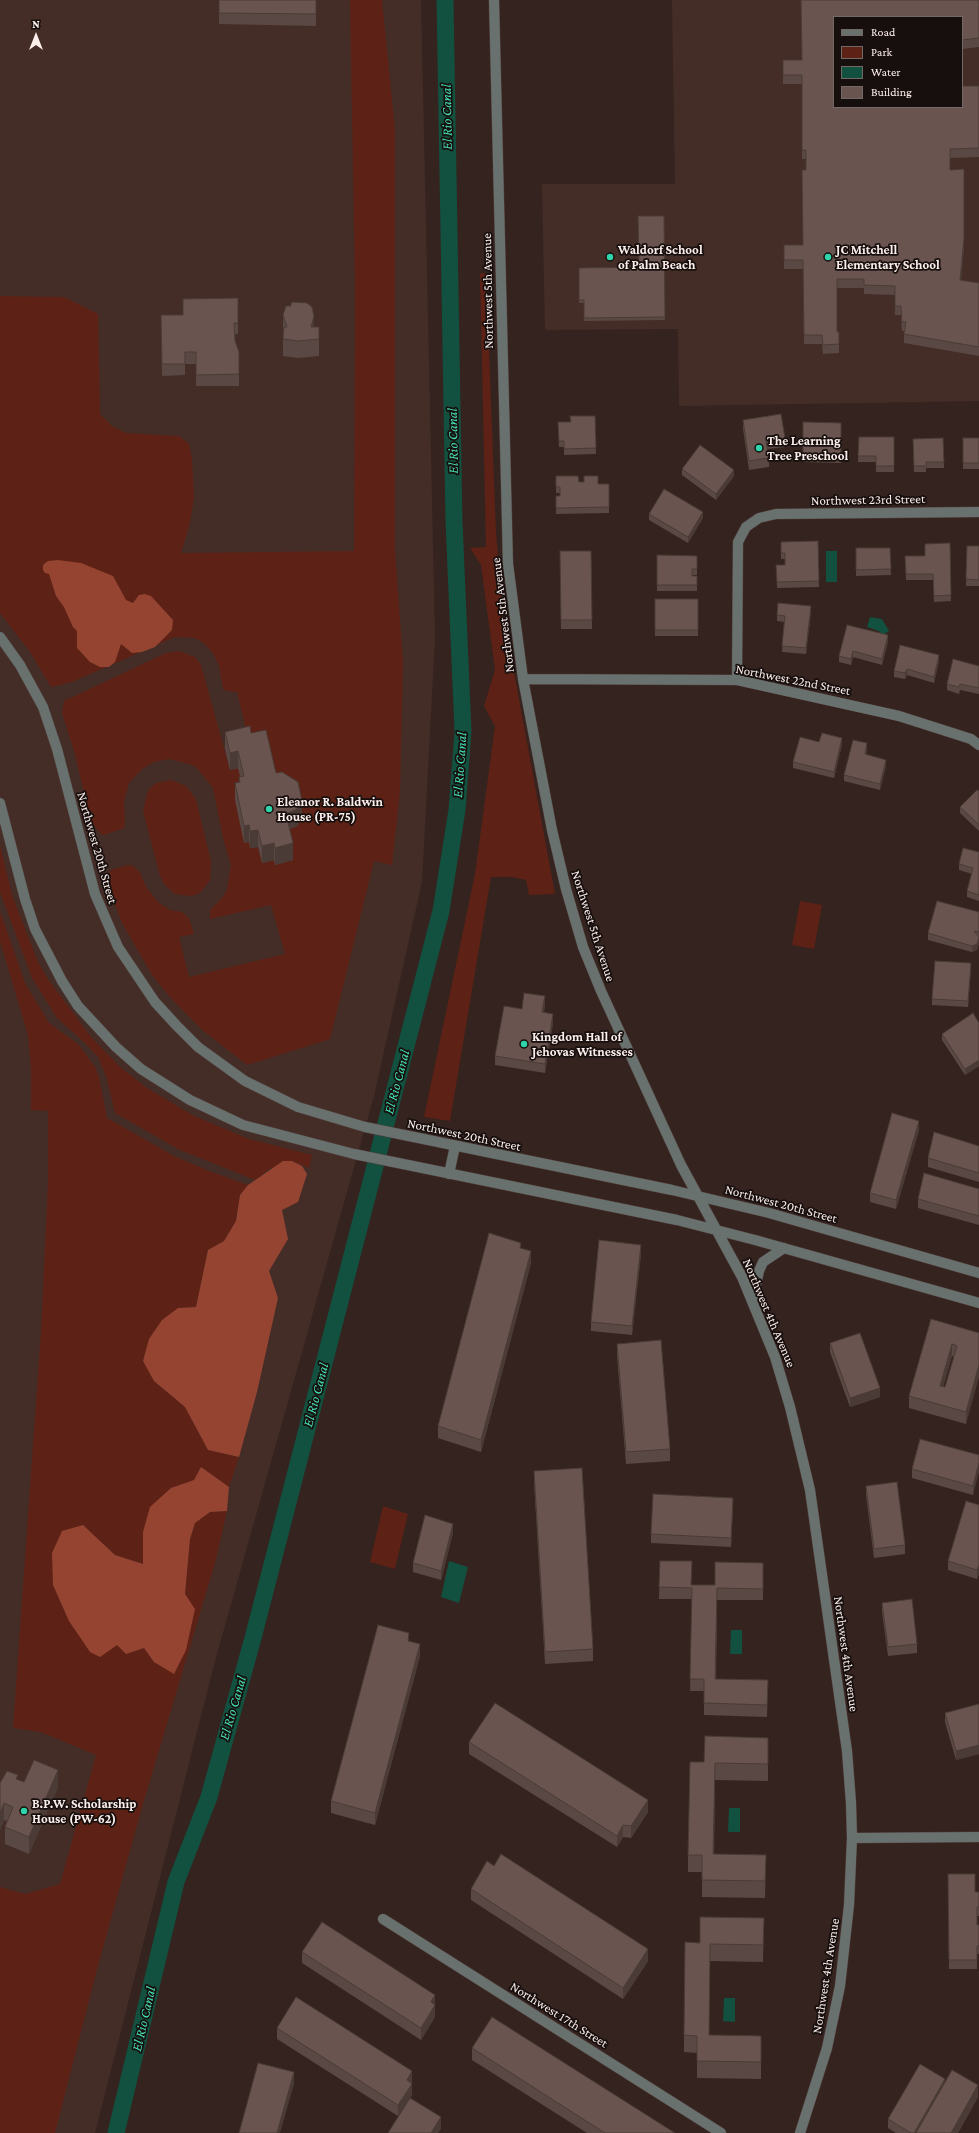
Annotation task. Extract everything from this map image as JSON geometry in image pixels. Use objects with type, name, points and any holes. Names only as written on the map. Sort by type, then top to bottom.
[{"type":"street","name":"Northwest 5th Avenue","points":[[494,0],[508,564],[523,679],[552,830],[566,889],[584,947],[601,991],[698,1196]]},
{"type":"street","name":"Northwest 23rd Street","points":[[737,680],[738,542],[746,527],[759,518],[776,514],[979,512]]},
{"type":"street","name":"Northwest 20th Street","points":[[0,637],[32,685],[48,721],[95,894],[105,921],[134,973],[155,1002],[198,1047],[245,1081],[298,1108],[365,1127],[698,1196],[769,1213],[979,1272]]},
{"type":"street","name":"Northwest 22nd Street","points":[[523,679],[737,680],[900,716],[971,739],[979,745]]},
{"type":"street","points":[[0,803],[25,899],[48,955],[78,1006],[116,1048],[140,1069],[190,1100],[243,1125],[354,1154],[677,1220],[784,1248],[979,1303]]},
{"type":"street","points":[[449,1174],[455,1146]]},
{"type":"street","name":"Northwest 4th Avenue","points":[[698,1196],[742,1277],[775,1357],[790,1407],[810,1490],[847,1751],[852,1838],[850,1905],[840,1986],[827,2048],[800,2133]]},
{"type":"street","points":[[752,1301],[763,1262],[784,1248]]},
{"type":"street","points":[[852,1838],[979,1837]]},
{"type":"street","name":"Northwest 17th Street","points":[[383,1919],[721,2133]]},
{"type":"shaded area","points":[[0,0],[421,0],[435,638],[422,882],[374,1096],[215,1661],[95,2133],[0,2133]]},
{"type":"shaded area","name":"JC Mitchell Elementary School","points":[[672,0],[979,0],[979,401],[679,406],[678,329],[545,330],[542,184],[675,184]]},
{"type":"shaded area","points":[[58,560],[81,563],[113,576],[126,600],[133,603],[139,595],[145,594],[151,596],[173,620],[172,630],[155,647],[142,652],[132,653],[121,644],[115,662],[109,667],[100,667],[90,662],[77,648],[77,631],[73,627],[64,607],[56,596],[49,574],[45,573],[43,570],[43,565],[48,561]]},
{"type":"shaded area","points":[[283,1161],[292,1161],[302,1166],[307,1174],[298,1202],[282,1210],[288,1239],[269,1271],[278,1298],[257,1392],[239,1457],[208,1450],[185,1407],[154,1381],[143,1361],[149,1339],[162,1320],[178,1308],[196,1307],[208,1250],[224,1241],[236,1221],[240,1195],[248,1185]]},
{"type":"shaded area","points":[[201,1467],[229,1487],[227,1511],[210,1512],[195,1523],[190,1539],[185,1594],[195,1609],[186,1650],[174,1674],[154,1662],[144,1648],[126,1654],[117,1645],[100,1657],[90,1652],[69,1621],[53,1585],[52,1553],[62,1531],[83,1525],[115,1555],[143,1564],[143,1532],[150,1507],[171,1488],[194,1480]]},
{"type":"green space","points":[[350,0],[382,0],[395,130],[395,551],[403,662],[400,791],[392,865],[374,861],[330,1039],[247,1065],[201,1029],[170,997],[152,975],[122,923],[105,878],[111,870],[128,865],[133,866],[140,872],[146,887],[159,903],[170,910],[182,912],[189,918],[194,934],[179,937],[189,977],[285,954],[271,905],[210,919],[210,910],[222,898],[227,890],[231,865],[223,838],[213,788],[196,767],[169,759],[154,762],[142,769],[129,783],[124,802],[124,828],[104,835],[101,834],[91,822],[74,751],[62,713],[64,701],[166,653],[179,651],[195,657],[201,665],[230,770],[238,768],[244,793],[251,848],[258,847],[263,863],[274,860],[276,865],[292,860],[251,750],[237,692],[223,689],[219,666],[213,653],[204,643],[195,638],[175,637],[72,682],[51,687],[30,652],[0,613],[0,296],[64,297],[98,314],[100,414],[112,426],[126,433],[179,436],[189,444],[192,459],[194,498],[190,523],[181,553],[354,551],[355,289]]},
{"type":"green space","points":[[480,273],[486,274],[496,532],[502,607],[555,894],[529,895],[526,880],[512,877],[491,877],[450,1121],[424,1117],[475,874],[495,726],[484,706],[495,670],[481,565],[470,548],[486,547]]},
{"type":"green space","points":[[171,780],[186,786],[196,799],[211,862],[210,880],[200,893],[191,896],[175,894],[165,885],[160,876],[143,811],[147,793],[150,788],[156,783]]},
{"type":"green space","points":[[0,845],[12,895],[38,962],[48,979],[91,1037],[120,1067],[147,1088],[194,1116],[249,1139],[312,1155],[309,1168],[292,1161],[269,1169],[255,1180],[180,1150],[115,1113],[106,1076],[98,1057],[83,1041],[57,1018],[32,978],[0,892]]},
{"type":"green space","points":[[800,901],[822,905],[814,949],[792,945]]},
{"type":"green space","points":[[0,911],[25,983],[49,1023],[79,1045],[95,1067],[99,1077],[107,1118],[174,1156],[248,1185],[240,1195],[236,1221],[224,1241],[208,1250],[196,1307],[178,1308],[154,1381],[185,1407],[208,1450],[239,1457],[229,1487],[201,1467],[194,1480],[171,1488],[143,1532],[144,1564],[115,1555],[83,1525],[117,1645],[126,1654],[144,1648],[154,1662],[185,1594],[190,1539],[195,1523],[210,1512],[227,1511],[215,1563],[142,1807],[96,1973],[55,2133],[0,2133],[0,1887],[25,1894],[60,1884],[96,1755],[41,1732],[13,1728],[41,1331],[48,1182],[48,1111],[31,1110],[31,1068],[28,1035],[0,941]]},
{"type":"green space","points":[[383,1506],[408,1514],[395,1569],[370,1562]]},
{"type":"water","points":[[826,551],[837,551],[837,582],[826,582]]},
{"type":"water","points":[[870,617],[882,619],[889,631],[881,636],[879,631],[867,627]]},
{"type":"water","points":[[449,1561],[468,1567],[459,1603],[441,1597]]},
{"type":"water","points":[[731,1630],[742,1630],[742,1654],[730,1654]]},
{"type":"water","points":[[729,1808],[740,1808],[740,1832],[728,1832]]},
{"type":"water","points":[[724,1998],[735,1998],[735,2022],[723,2021]]},
{"type":"building","points":[[219,0],[316,0],[316,14],[219,13]]},
{"type":"building","points":[[801,0],[979,0],[979,38],[963,40],[963,16],[833,16],[833,108],[963,108],[963,86],[979,86],[979,148],[950,149],[950,170],[964,169],[964,239],[960,280],[979,283],[979,347],[904,334],[906,322],[902,322],[901,306],[895,306],[895,286],[864,285],[864,279],[837,279],[837,332],[839,332],[839,344],[823,345],[822,335],[804,335],[803,260],[784,260],[784,245],[803,245],[802,170],[806,170],[806,150],[802,150],[802,75],[783,75],[783,60],[802,60]]},
{"type":"building","name":"Waldorf School of Palm Beach","points":[[638,216],[664,216],[665,317],[584,318],[584,300],[579,300],[579,268],[639,267]]},
{"type":"building","points":[[238,298],[238,323],[234,323],[235,341],[239,352],[239,374],[196,375],[196,352],[185,352],[185,364],[162,364],[161,315],[183,315],[183,299]]},
{"type":"building","points":[[291,303],[307,303],[312,307],[314,316],[311,327],[319,327],[319,339],[298,341],[283,339],[284,327],[287,327],[283,315],[286,306],[291,306]]},
{"type":"building","points":[[781,414],[785,438],[766,441],[769,458],[749,461],[743,420]]},
{"type":"building","points":[[570,416],[595,416],[596,448],[564,449],[564,441],[559,441],[558,422],[571,422]]},
{"type":"building","points":[[803,422],[841,423],[841,457],[803,456]]},
{"type":"building","points":[[859,437],[894,437],[894,466],[876,466],[876,456],[858,456]]},
{"type":"building","points":[[943,438],[944,462],[926,462],[926,466],[914,466],[913,439]]},
{"type":"building","points":[[963,438],[979,438],[979,463],[963,463]]},
{"type":"building","points":[[700,445],[734,470],[716,494],[682,469]]},
{"type":"building","points":[[556,476],[578,476],[579,482],[584,482],[584,476],[598,476],[598,484],[609,484],[609,507],[556,508],[556,496],[560,496],[560,487],[556,487]]},
{"type":"building","points":[[664,489],[703,512],[688,537],[649,514]]},
{"type":"building","points":[[818,541],[819,581],[777,582],[776,565],[785,565],[785,553],[781,553],[781,542]]},
{"type":"building","points":[[950,543],[951,595],[934,596],[933,574],[906,574],[905,556],[925,556],[925,544]]},
{"type":"building","points":[[967,546],[979,546],[979,580],[966,579]]},
{"type":"building","points":[[856,548],[890,548],[891,569],[856,570]]},
{"type":"building","points":[[560,551],[591,551],[592,620],[561,620]]},
{"type":"building","points":[[657,555],[697,556],[697,569],[692,569],[692,576],[697,576],[697,585],[657,585]]},
{"type":"building","points":[[655,599],[698,599],[698,630],[655,630]]},
{"type":"building","points":[[778,603],[811,606],[806,648],[782,646],[785,616],[777,615]]},
{"type":"building","points":[[847,625],[888,635],[882,659],[853,651],[851,659],[839,656]]},
{"type":"building","points":[[900,645],[939,655],[934,677],[907,669],[905,673],[894,671]]},
{"type":"building","points":[[953,659],[979,666],[979,688],[960,684],[959,687],[947,684]]},
{"type":"building","name":"Eleanor R. Baldwin House (PR-75)","points":[[250,726],[251,733],[266,730],[276,773],[282,772],[298,782],[302,801],[297,809],[286,814],[293,843],[275,848],[274,843],[262,846],[258,830],[250,831],[249,825],[244,826],[235,783],[240,782],[239,777],[244,776],[238,751],[230,753],[225,732]]},
{"type":"building","points":[[822,733],[842,738],[834,772],[793,762],[800,737],[819,742]]},
{"type":"building","points":[[853,740],[867,743],[865,754],[886,760],[880,784],[844,775]]},
{"type":"building","points":[[977,790],[979,791],[979,825],[960,807]]},
{"type":"building","points":[[963,848],[979,852],[979,895],[967,891],[973,868],[959,864]]},
{"type":"building","points":[[937,901],[979,912],[979,932],[974,931],[979,937],[977,944],[972,946],[928,933]]},
{"type":"building","points":[[935,961],[971,963],[968,1001],[932,999]]},
{"type":"building","name":"Kingdom Hall of Jehovas Witnesses","points":[[524,993],[545,996],[542,1012],[553,1014],[545,1064],[495,1056],[504,1006],[522,1009]]},
{"type":"building","points":[[973,1013],[979,1023],[979,1060],[965,1069],[942,1034]]},
{"type":"building","points":[[892,1113],[919,1121],[896,1200],[870,1193]]},
{"type":"building","points":[[934,1132],[979,1146],[979,1173],[928,1158]]},
{"type":"building","points":[[924,1173],[979,1189],[979,1216],[918,1199]]},
{"type":"building","points":[[489,1233],[521,1243],[520,1248],[531,1251],[481,1440],[438,1426]]},
{"type":"building","points":[[599,1240],[641,1245],[632,1326],[591,1322]]},
{"type":"building","points":[[931,1319],[979,1333],[979,1365],[966,1412],[909,1396]],"holes":[[[952,1344],[957,1346],[945,1387],[940,1386]]]},
{"type":"building","points":[[860,1333],[880,1388],[850,1398],[830,1343]]},
{"type":"building","points":[[661,1340],[670,1449],[626,1452],[617,1344]]},
{"type":"building","points":[[920,1439],[979,1455],[979,1463],[973,1486],[912,1469]]},
{"type":"building","points":[[582,1468],[593,1649],[545,1652],[534,1471]]},
{"type":"building","points":[[897,1482],[905,1545],[874,1549],[866,1486]]},
{"type":"building","points":[[653,1494],[733,1498],[731,1538],[651,1534]]},
{"type":"building","points":[[966,1501],[979,1505],[979,1565],[977,1570],[948,1561]]},
{"type":"building","points":[[425,1515],[453,1524],[441,1571],[413,1563]]},
{"type":"building","points":[[660,1561],[692,1561],[691,1585],[715,1585],[715,1562],[763,1563],[763,1589],[717,1588],[715,1679],[768,1680],[767,1705],[704,1703],[704,1679],[690,1679],[692,1588],[659,1587]]},
{"type":"building","points":[[912,1599],[917,1644],[888,1647],[882,1603]]},
{"type":"building","points":[[378,1625],[409,1633],[408,1641],[420,1644],[375,1813],[331,1801]]},
{"type":"building","points":[[495,1703],[648,1800],[631,1826],[623,1825],[617,1836],[469,1742]]},
{"type":"building","points":[[979,1704],[979,1745],[956,1751],[945,1713]]},
{"type":"building","points":[[705,1736],[768,1738],[768,1764],[715,1763],[713,1854],[766,1855],[765,1881],[702,1880],[702,1855],[688,1855],[690,1762],[704,1762]]},
{"type":"building","name":"B.P.W. Scholarship House (PW-62)","points":[[34,1760],[58,1770],[29,1837],[5,1827],[13,1807],[4,1803],[0,1813],[0,1783],[7,1771],[18,1775],[16,1779],[24,1782]]},
{"type":"building","points":[[501,1854],[648,1949],[623,1988],[471,1889],[487,1861],[494,1866]]},
{"type":"building","points":[[948,1874],[975,1874],[975,1892],[979,1892],[977,1925],[979,1925],[979,1946],[977,1946],[977,1960],[949,1960]]},
{"type":"building","points":[[700,1917],[764,1918],[763,1945],[710,1944],[709,2035],[761,2036],[761,2062],[697,2061],[697,2036],[684,2035],[685,1942],[700,1943]]},
{"type":"building","points":[[322,1922],[435,1995],[431,2002],[435,2005],[421,2028],[302,1952]]},
{"type":"building","points":[[296,1997],[412,2071],[407,2080],[412,2084],[398,2105],[277,2028]]},
{"type":"building","points":[[492,2017],[675,2133],[605,2133],[472,2048]]},
{"type":"building","points":[[258,2063],[294,2072],[277,2133],[239,2133]]},
{"type":"building","points":[[920,2064],[945,2079],[914,2133],[911,2133],[888,2119]]},
{"type":"building","points":[[952,2070],[978,2085],[951,2133],[916,2133]]},
{"type":"building","points":[[410,2098],[441,2117],[431,2133],[388,2133]]},
{"type":"waterway","name":"El Rio Canal","points":[[116,2133],[176,1882],[209,1797],[253,1638],[441,911],[457,810],[463,731],[454,522],[445,0]]},
{"type":"place","name":"Waldorf School of Palm Beach","points":[[610,257]]},
{"type":"place","name":"JC Mitchell Elementary School","points":[[828,257]]},
{"type":"place","name":"The Learning Tree Preschool","points":[[759,448]]},
{"type":"place","name":"Eleanor R. Baldwin House (PR-75)","points":[[269,809]]},
{"type":"place","name":"Kingdom Hall of Jehovas Witnesses","points":[[524,1044]]},
{"type":"place","name":"B.P.W. Scholarship House (PW-62)","points":[[24,1811]]}]
